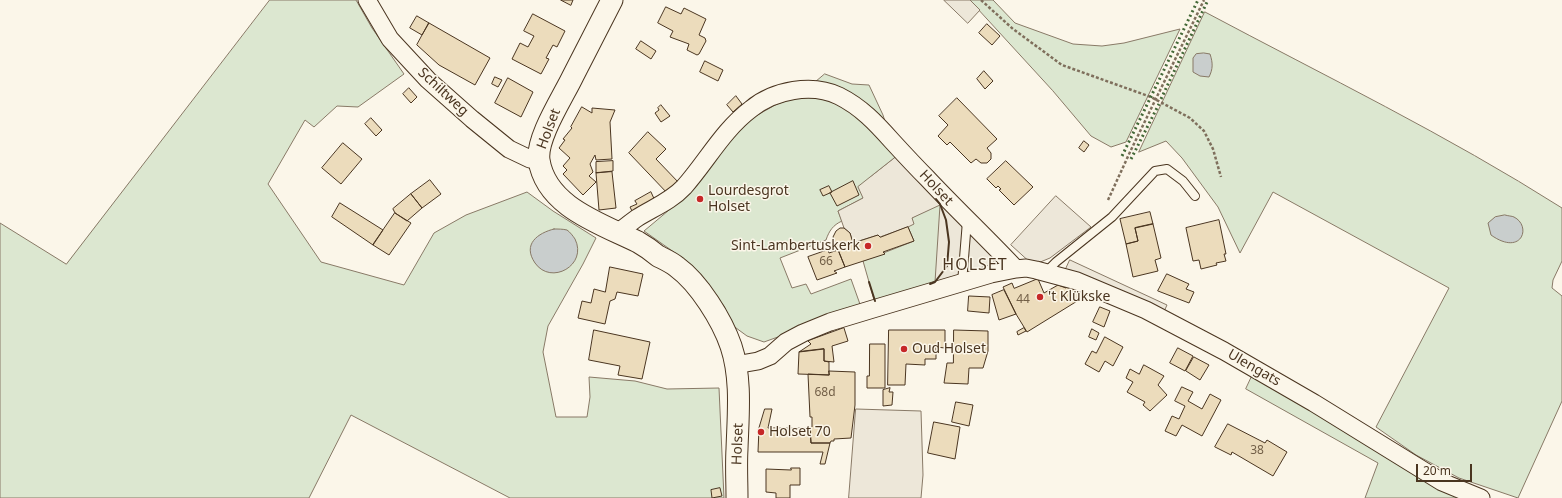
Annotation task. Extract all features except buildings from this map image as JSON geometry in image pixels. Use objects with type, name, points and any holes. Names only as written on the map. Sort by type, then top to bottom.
[{"type":"street","name":"Schiltweg","points":[[367,0],[390,38],[428,80],[509,149],[530,159],[539,160]]},
{"type":"street","name":"Holset","points":[[612,0],[548,126],[540,149],[539,160],[543,174],[549,185],[565,203],[640,243],[677,267],[704,295],[732,347],[735,365],[738,389],[739,421],[737,450],[737,498]]},
{"type":"street","name":"Holset","points":[[617,232],[671,198],[684,187],[724,134],[752,108],[783,93],[797,90],[815,90],[839,96],[864,111],[967,220],[1016,269]]},
{"type":"street","name":"Ulengats","points":[[1016,269],[1026,268],[1077,281],[1121,298],[1153,313],[1224,351],[1314,403],[1442,482],[1481,498]]},
{"type":"street","points":[[735,365],[770,356],[786,342],[830,322],[991,274],[1016,269]]},
{"type":"lane","points":[[1046,272],[1056,262],[1112,217],[1155,171],[1167,169],[1183,181],[1195,196]]},
{"type":"lane","points":[[962,283],[967,220]]},
{"type":"path","points":[[1106,204],[1204,0]]},
{"type":"path","points":[[982,1],[1013,29],[1062,65],[1128,88],[1156,100],[1190,118],[1204,131],[1213,149],[1221,177]]},
{"type":"green space","points":[[270,0],[356,0],[372,28],[404,74],[358,107],[337,106],[314,127],[305,120],[268,184],[321,262],[404,285],[434,233],[466,215],[527,192],[553,211],[596,238],[548,326],[543,352],[556,417],[587,417],[590,397],[589,377],[635,381],[667,389],[719,388],[724,498],[510,498],[351,415],[309,498],[0,498],[0,223],[66,264]]},
{"type":"green space","points":[[970,0],[993,0],[1015,23],[1073,44],[1102,46],[1124,43],[1180,29],[1126,142],[1111,147],[1091,136],[1053,91]]},
{"type":"green space","points":[[1205,12],[1430,131],[1519,181],[1562,208],[1562,261],[1553,280],[1552,288],[1562,296],[1562,401],[1518,498],[1459,478],[1416,455],[1376,427],[1449,288],[1273,192],[1240,253],[1218,207],[1182,158],[1166,141],[1139,152]]},
{"type":"green space","points":[[825,74],[852,84],[869,85],[883,115],[896,157],[872,176],[863,198],[838,211],[842,221],[836,224],[828,234],[826,240],[780,258],[792,288],[806,284],[811,294],[851,279],[861,307],[764,342],[747,336],[732,325],[724,306],[704,281],[678,255],[644,231],[681,200],[738,131],[752,118],[777,104],[797,97]]},
{"type":"green space","points":[[940,204],[946,220],[935,282],[875,303],[863,261],[914,241],[908,227],[912,218]]},
{"type":"green space","points":[[1253,374],[1488,498],[1365,498],[1378,463],[1246,389]]},
{"type":"shaded area","points":[[944,0],[970,0],[980,10],[968,23]]},
{"type":"shaded area","points":[[1196,54],[1210,54],[1212,60],[1212,69],[1209,77],[1200,76],[1193,72],[1193,58]]},
{"type":"shaded area","points":[[896,157],[918,178],[940,204],[992,254],[994,261],[991,267],[935,282],[940,205],[912,218],[914,224],[908,227],[880,237],[878,235],[853,243],[850,233],[844,228],[838,211],[863,198],[858,187]]},
{"type":"shaded area","points":[[1056,196],[1091,227],[1050,258],[1033,265],[1011,245]]},
{"type":"shaded area","points":[[1505,215],[1514,217],[1519,221],[1522,227],[1523,232],[1521,238],[1517,241],[1510,243],[1502,241],[1491,235],[1488,223],[1495,217]]},
{"type":"shaded area","points":[[554,229],[567,230],[575,239],[578,248],[576,257],[572,264],[566,269],[550,273],[542,270],[535,263],[531,256],[530,250],[534,240],[542,233]]},
{"type":"shaded area","points":[[1070,260],[1167,305],[1162,316],[1065,271]]},
{"type":"shaded area","points":[[856,409],[921,411],[923,475],[921,498],[849,498]]},
{"type":"hedge","points":[[1122,156],[1198,0]]},
{"type":"hedge","points":[[1161,99],[1208,0]]},
{"type":"hedge","points":[[1131,159],[1159,104]]},
{"type":"wall","points":[[930,284],[935,282],[947,266],[949,242],[946,220],[940,204],[936,199]]},
{"type":"wall","points":[[869,282],[875,301]]},
{"type":"place","name":"Lourdesgrot Holset","points":[[700,199]]},
{"type":"place","name":"Sint-Lambertuskerk","points":[[868,246]]},
{"type":"place","name":"'t Klükske","points":[[1040,297]]},
{"type":"place","name":"Oud Holset","points":[[904,349]]},
{"type":"place","name":"Holset 70","points":[[761,432]]},
{"type":"district","name":"HOLSET","points":[[975,265]]}]
